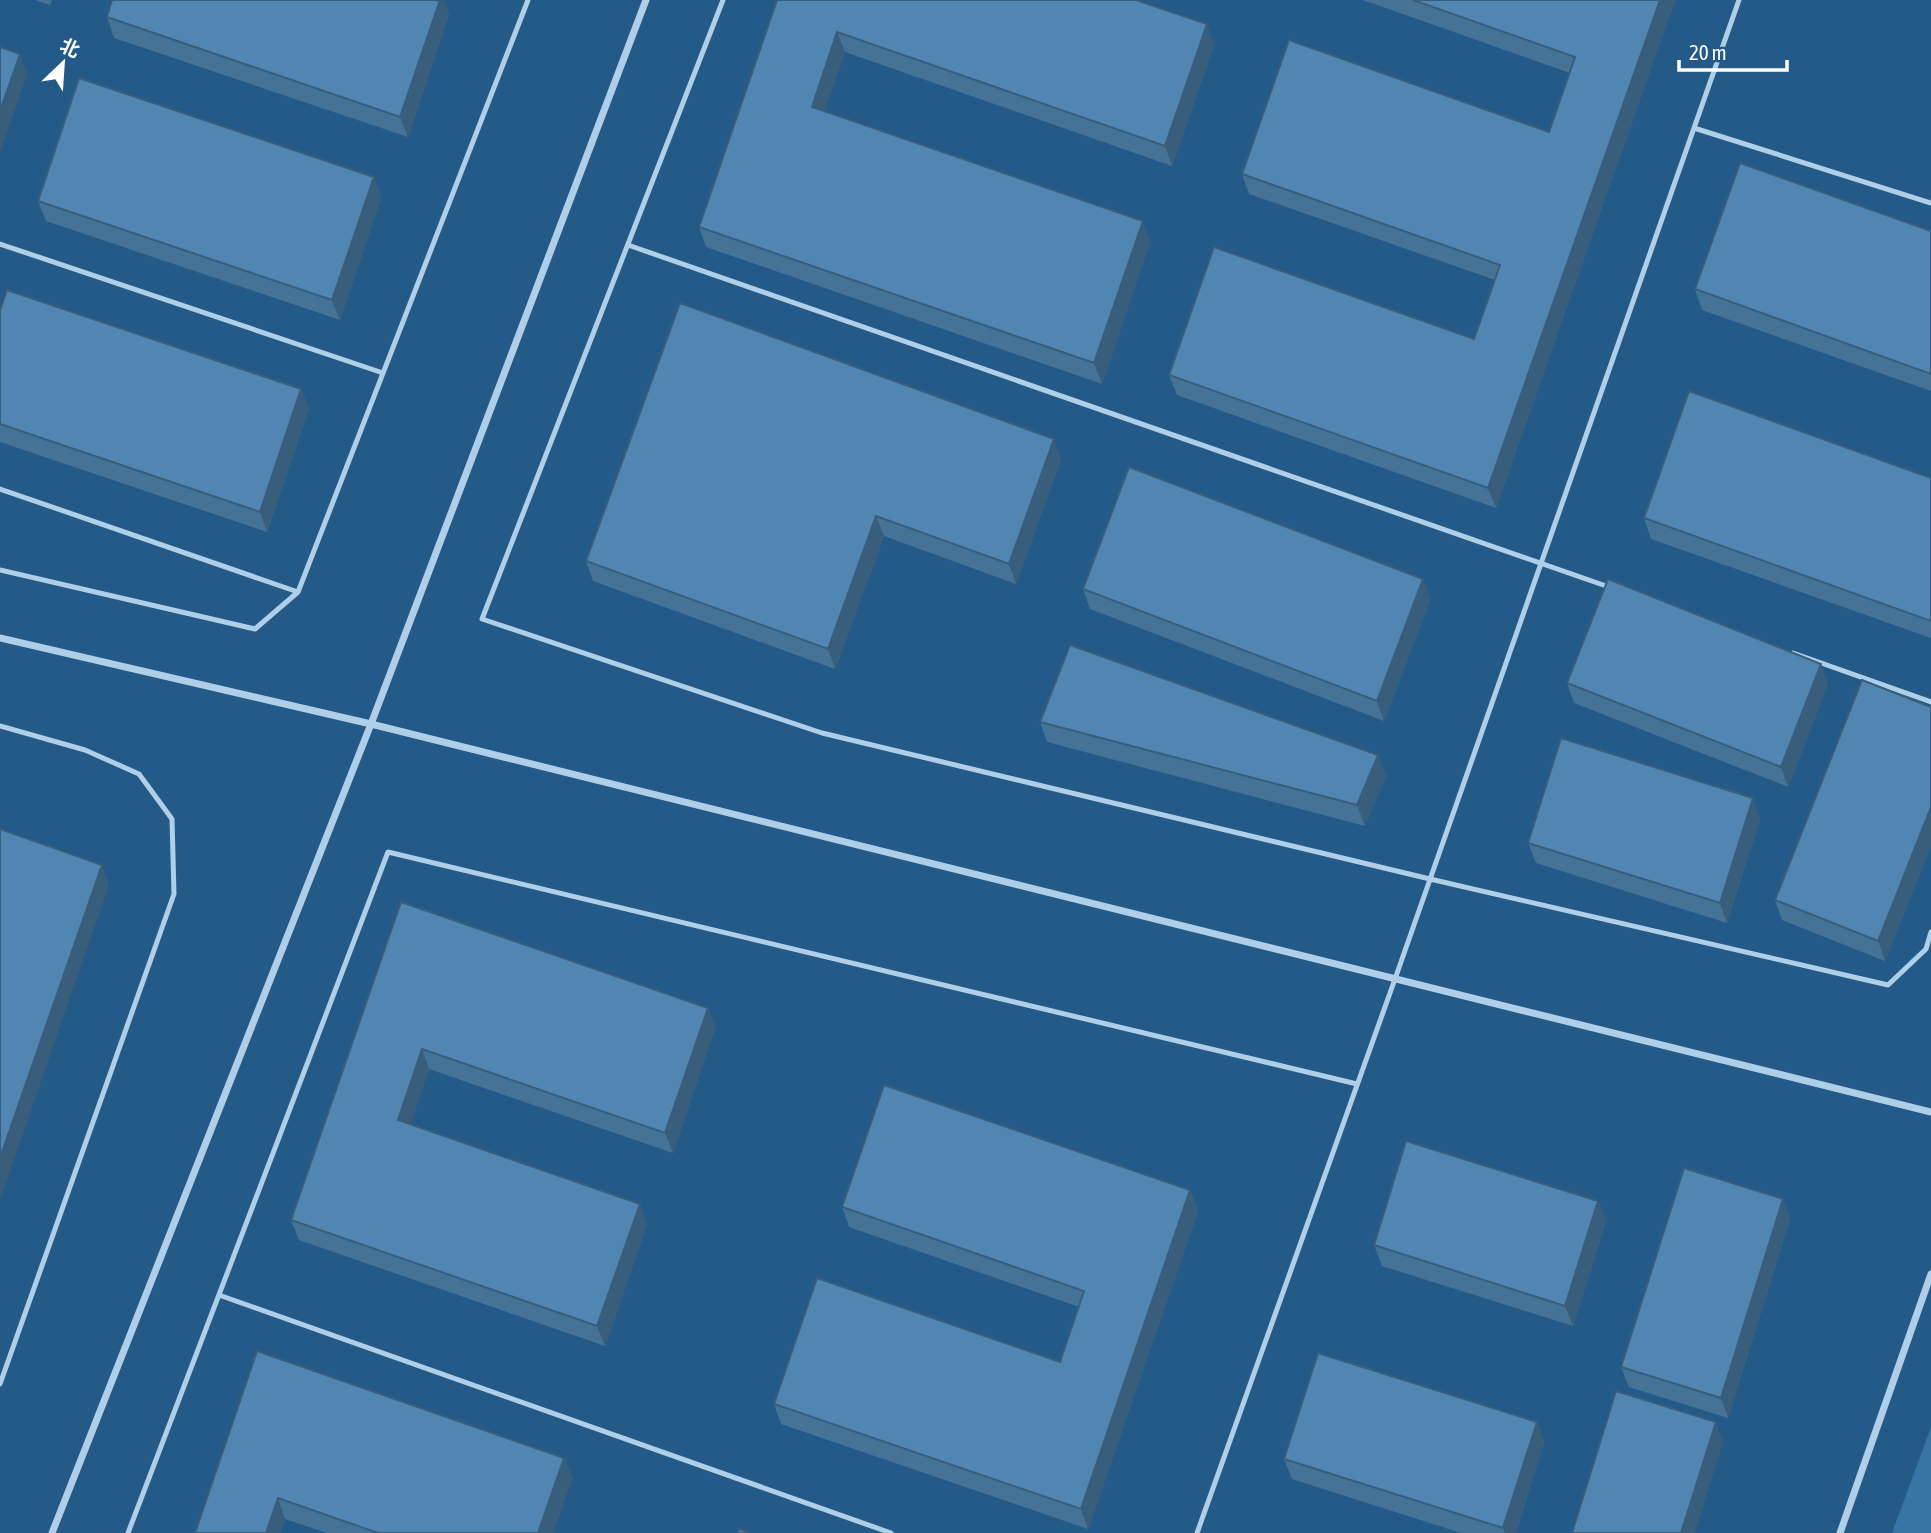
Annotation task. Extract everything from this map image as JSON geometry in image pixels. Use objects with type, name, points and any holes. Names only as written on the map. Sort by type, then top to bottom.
[{"type":"street","points":[[52,1533],[371,724],[646,0]]},
{"type":"street","points":[[0,638],[371,724],[1931,1112]]},
{"type":"street","points":[[1840,1533],[1931,1274]]},
{"type":"lane","points":[[0,569],[255,629],[298,592],[528,0]]},
{"type":"lane","points":[[723,0],[482,619],[822,733],[1430,879],[1888,985],[1926,948],[1931,932]]},
{"type":"lane","points":[[1197,1533],[1739,0]]},
{"type":"lane","points":[[1694,128],[1931,203]]},
{"type":"lane","points":[[0,244],[383,373]]},
{"type":"lane","points":[[628,245],[1619,591]]},
{"type":"lane","points":[[0,489],[298,592]]},
{"type":"lane","points":[[1788,651],[1931,702]]},
{"type":"lane","points":[[0,726],[85,750],[139,774],[172,819],[174,894],[0,1384]]},
{"type":"lane","points":[[128,1533],[388,852],[1357,1084]]},
{"type":"lane","points":[[219,1295],[891,1533]]},
{"type":"shaded area","points":[[1931,1427],[1931,1533],[1892,1533]]},
{"type":"building","points":[[112,0],[440,0],[400,117],[107,17]]},
{"type":"building","points":[[777,0],[1136,0],[1207,24],[1165,146],[837,32],[812,107],[1143,221],[1094,363],[699,227]]},
{"type":"building","points":[[1413,0],[1660,0],[1488,488],[1169,375],[1214,247],[1474,339],[1500,265],[1242,174],[1289,40],[1549,132],[1575,57]]},
{"type":"building","points":[[0,47],[20,54],[0,111]]},
{"type":"building","points":[[79,78],[374,177],[332,300],[38,201]]},
{"type":"building","points":[[1740,163],[1931,231],[1931,374],[1695,289]]},
{"type":"building","points":[[7,290],[301,389],[260,512],[0,424],[0,310]]},
{"type":"building","points":[[680,303],[1054,439],[1009,564],[876,516],[828,649],[586,561]]},
{"type":"building","points":[[1689,391],[1931,478],[1931,621],[1644,518]]},
{"type":"building","points":[[1129,467],[1423,579],[1377,701],[1083,589]]},
{"type":"building","points":[[1608,579],[1821,664],[1781,767],[1567,683]]},
{"type":"building","points":[[1070,645],[1378,755],[1357,805],[1040,722]]},
{"type":"building","points":[[1862,680],[1931,707],[1931,807],[1878,941],[1775,900]]},
{"type":"building","points":[[1561,738],[1753,798],[1720,903],[1528,843]]},
{"type":"building","points":[[0,829],[102,865],[0,1158]]},
{"type":"building","points":[[401,902],[708,1008],[665,1133],[422,1049],[398,1120],[640,1204],[597,1326],[291,1220]]},
{"type":"building","points":[[884,1085],[1190,1190],[1081,1509],[774,1404],[817,1278],[1060,1362],[1084,1291],[842,1207]]},
{"type":"building","points":[[1406,1141],[1598,1201],[1565,1306],[1374,1245]]},
{"type":"building","points":[[1684,1168],[1783,1199],[1721,1398],[1621,1367]]},
{"type":"building","points":[[257,1351],[564,1458],[538,1533],[378,1533],[278,1498],[266,1533],[195,1533]]},
{"type":"building","points":[[1318,1353],[1537,1422],[1503,1528],[1284,1459]]},
{"type":"building","points":[[1616,1391],[1716,1422],[1681,1533],[1572,1533]]}]
